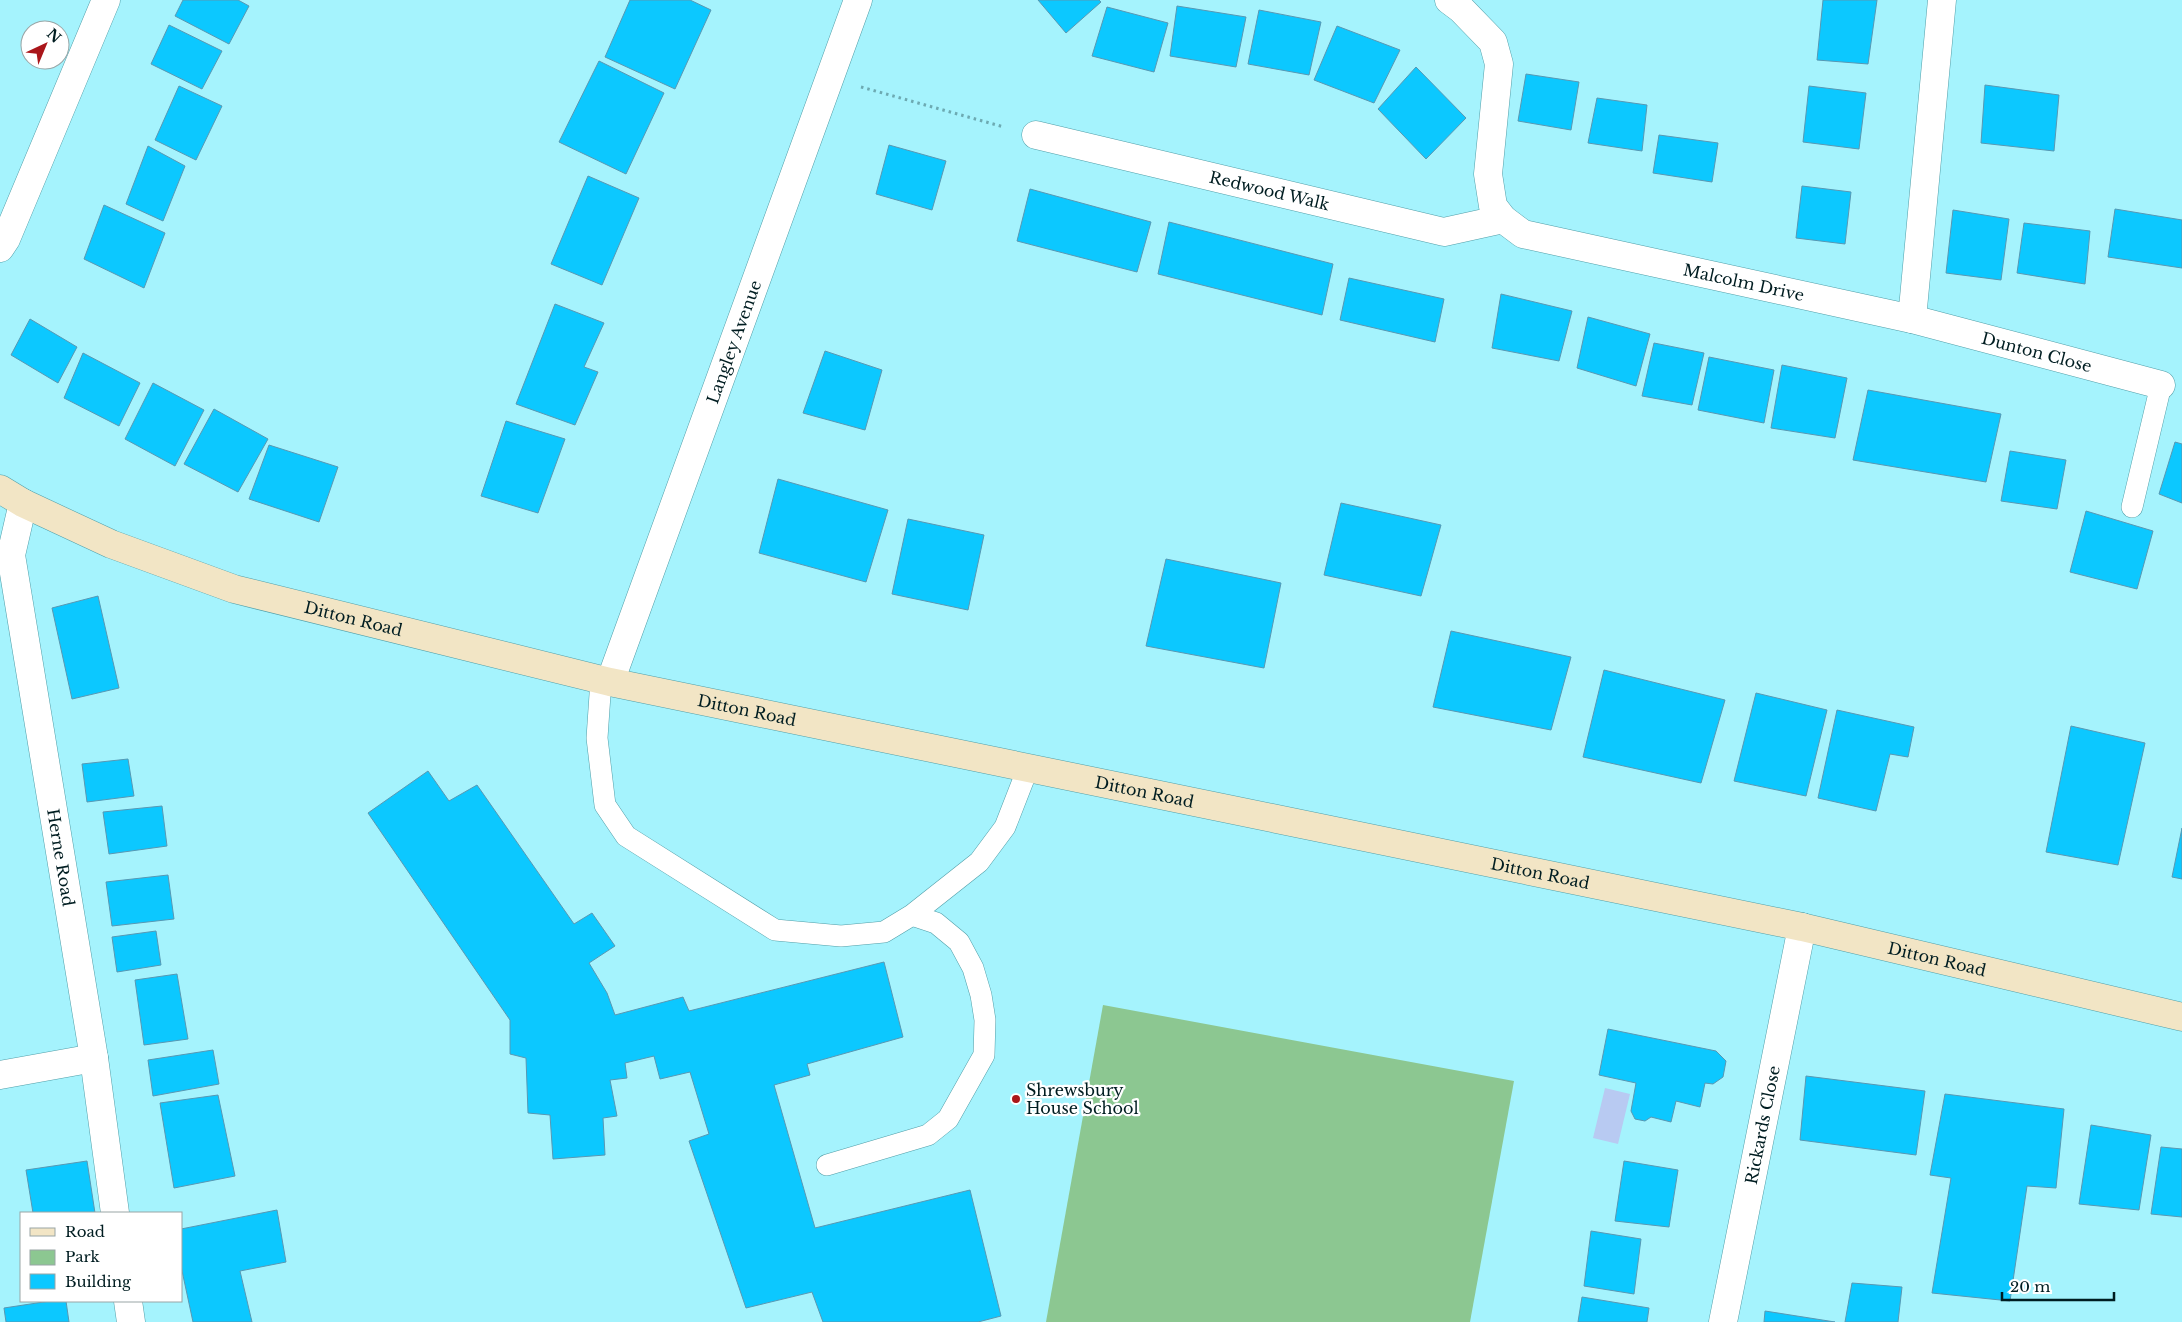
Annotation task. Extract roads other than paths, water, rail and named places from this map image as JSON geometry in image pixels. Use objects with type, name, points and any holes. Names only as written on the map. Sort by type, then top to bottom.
[{"type":"street","points":[[0,248],[6,239],[106,0]]},
{"type":"street","name":"Langley Avenue","points":[[606,681],[858,0]]},
{"type":"street","name":"Malcolm Drive","points":[[1449,0],[1461,9],[1493,42],[1499,64],[1488,174],[1493,206],[1503,218],[1523,234],[1912,319]]},
{"type":"street","points":[[1912,319],[1942,0]]},
{"type":"street","name":"Redwood Walk","points":[[1036,135],[1444,232],[1503,218]]},
{"type":"street","name":"Dunton Close","points":[[1912,319],[2161,385]]},
{"type":"street","name":"Ditton Road","points":[[0,489],[23,503],[111,544],[234,589],[430,637],[510,659],[606,681],[1802,927],[2182,1018]]},
{"type":"street","name":"Herne Road","points":[[23,503],[11,555],[94,1058],[116,1212]]},
{"type":"street","name":"Rickards Close","points":[[1723,1322],[1802,927]]},
{"type":"street","points":[[0,1075],[94,1058]]},
{"type":"street","points":[[128,1302],[131,1322]]},
{"type":"lane","points":[[2132,507],[2161,385]]},
{"type":"lane","points":[[606,681],[597,738],[604,805],[626,836],[775,930],[841,936],[884,932],[912,915],[979,862],[1005,827],[1028,768]]},
{"type":"lane","points":[[827,1165],[928,1135],[948,1119],[984,1056],[985,1020],[981,995],[973,968],[959,942],[936,922],[912,915]]},
{"type":"water","points":[[1605,1088],[1630,1094],[1618,1144],[1593,1138]]},
{"type":"place","name":"Shrewsbury House School","points":[[1016,1099]]}]
